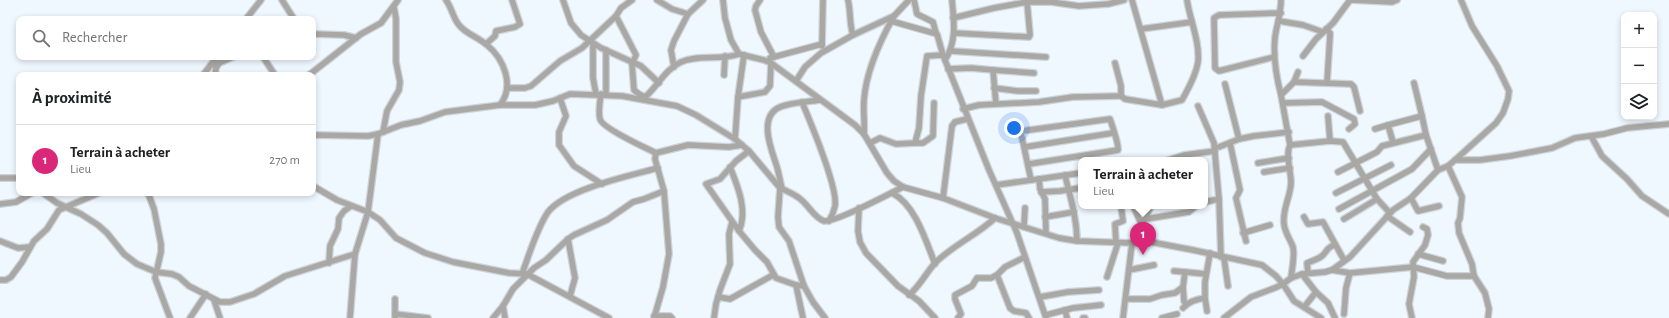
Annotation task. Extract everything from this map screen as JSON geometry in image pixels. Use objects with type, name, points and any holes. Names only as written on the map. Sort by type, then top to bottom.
[{"type":"street","points":[[248,16],[261,0]]},
{"type":"street","points":[[282,0],[292,16]]},
{"type":"street","points":[[313,72],[356,38],[381,23],[394,8],[398,0]]},
{"type":"street","points":[[446,0],[459,26],[486,44],[494,52],[502,64],[506,75],[507,88],[504,99],[500,105]]},
{"type":"street","points":[[486,44],[495,36],[496,30],[515,27],[520,24],[512,0]]},
{"type":"street","points":[[563,0],[571,23],[576,30],[591,42],[632,64],[641,66],[659,83]]},
{"type":"street","points":[[507,88],[525,88],[531,86],[560,61],[591,42],[616,16],[621,8],[632,0]]},
{"type":"street","points":[[656,0],[672,9],[688,14]]},
{"type":"street","points":[[674,66],[671,50],[674,41],[688,14],[703,0]]},
{"type":"street","points":[[723,0],[725,18],[731,40],[741,54],[735,139]]},
{"type":"street","points":[[738,97],[765,92],[770,86],[772,60],[761,32],[755,10],[760,0]]},
{"type":"street","points":[[821,52],[823,0]]},
{"type":"street","points":[[848,0],[852,35]]},
{"type":"street","points":[[864,134],[864,100],[868,76],[893,18],[909,0]]},
{"type":"street","points":[[914,0],[917,14],[933,22],[936,33],[939,35],[944,58],[963,109],[1013,222],[1046,317],[1065,310],[1101,305]]},
{"type":"street","points":[[944,58],[951,51],[954,33],[952,0]]},
{"type":"street","points":[[954,18],[1013,2],[1051,1],[1079,6],[1108,4],[1124,0]]},
{"type":"street","points":[[1132,0],[1162,105]]},
{"type":"street","points":[[963,109],[978,105],[1039,102],[1073,97],[1121,96],[1125,99],[1162,105],[1182,100],[1198,62],[1197,48],[1187,0]]},
{"type":"street","points":[[1281,0],[1281,13],[1276,35],[1274,57],[1289,132],[1290,191],[1286,203],[1284,220],[1285,230],[1294,253],[1291,278]]},
{"type":"street","points":[[1303,56],[1316,38],[1333,23],[1351,0],[1392,2],[1397,0]]},
{"type":"street","points":[[1224,318],[1251,297],[1277,288],[1291,278],[1305,273],[1325,272],[1332,270],[1350,257],[1388,214],[1401,203],[1411,198],[1438,170],[1448,166],[1496,123],[1503,113],[1509,91],[1497,66],[1472,26],[1461,0]]},
{"type":"street","points":[[954,33],[1029,38],[1027,2]]},
{"type":"street","points":[[350,318],[355,254],[368,212],[381,133],[387,111],[399,90],[400,82],[396,62],[396,19],[394,8]]},
{"type":"street","points":[[1274,57],[1219,71],[1215,68],[1214,18],[1219,15],[1281,13]]},
{"type":"street","points":[[616,16],[636,55],[632,64],[634,90],[644,98]]},
{"type":"street","points":[[796,81],[805,67],[821,52],[852,35],[893,18],[936,33]]},
{"type":"street","points":[[1279,21],[1325,30],[1330,33],[1326,83]]},
{"type":"street","points":[[1141,29],[1192,22]]},
{"type":"street","points":[[316,34],[344,35],[356,38]]},
{"type":"street","points":[[591,42],[594,78],[601,94]]},
{"type":"street","points":[[644,98],[674,66],[689,60],[741,54],[764,60],[772,60],[822,44]]},
{"type":"street","points":[[606,50],[601,94],[601,122],[614,131],[656,153],[688,145],[729,147],[742,145]]},
{"type":"street","points":[[951,51],[1046,57]]},
{"type":"street","points":[[724,75],[725,56]]},
{"type":"street","points":[[915,143],[919,128],[922,91],[928,56],[944,58]]},
{"type":"street","points":[[205,72],[215,60]]},
{"type":"street","points":[[211,65],[226,60]]},
{"type":"street","points":[[265,60],[273,72]]},
{"type":"street","points":[[772,60],[820,100],[844,116],[864,134],[887,172],[894,181],[903,187],[942,198],[995,218],[1077,241],[1117,243],[1133,241],[1210,253],[1262,265],[1276,276],[1294,300],[1322,318]]},
{"type":"street","points":[[215,72],[219,63]]},
{"type":"street","points":[[1115,63],[1120,80],[1121,96]]},
{"type":"street","points":[[948,69],[971,68],[1034,73]]},
{"type":"street","points":[[993,70],[996,104]]},
{"type":"street","points":[[1282,95],[1294,82],[1298,72]]},
{"type":"street","points":[[1294,82],[1353,84],[1360,111]]},
{"type":"street","points":[[1414,83],[1426,135],[1438,170]]},
{"type":"street","points":[[1225,84],[1239,139]]},
{"type":"street","points":[[994,88],[1036,91]]},
{"type":"street","points":[[316,135],[356,137],[381,133],[401,125],[420,121],[445,112],[500,105],[535,105],[570,94],[601,94],[644,98],[686,109],[735,139],[749,151],[781,188],[799,198],[824,221],[829,221],[903,187]]},
{"type":"street","points":[[560,98],[566,116],[559,132],[560,145],[574,166],[602,184]]},
{"type":"street","points":[[820,100],[779,107],[770,118],[767,128],[770,147],[781,188],[778,217],[779,227],[789,240],[804,286],[813,302],[825,318]]},
{"type":"street","points":[[802,102],[812,125],[833,189],[835,206],[829,221]]},
{"type":"street","points":[[1284,103],[1322,102],[1328,104],[1354,119],[1355,124],[1349,129]]},
{"type":"street","points":[[870,143],[880,138],[896,144],[923,143],[933,136],[934,103]]},
{"type":"street","points":[[1198,106],[1217,149],[1223,257],[1228,286]]},
{"type":"street","points":[[1328,116],[1330,141]]},
{"type":"street","points":[[1375,129],[1422,116]]},
{"type":"street","points":[[1029,164],[1118,150],[1119,146],[1113,133],[1110,119],[1108,118],[1031,130],[1021,133],[1032,180]]},
{"type":"street","points":[[942,198],[952,126],[955,122],[968,119]]},
{"type":"street","points":[[1455,160],[1480,160],[1547,149],[1575,138],[1627,128],[1669,124]]},
{"type":"street","points":[[1388,125],[1393,142]]},
{"type":"street","points":[[1178,157],[1217,149],[1239,139],[1289,132]]},
{"type":"street","points":[[1025,147],[1113,133]]},
{"type":"street","points":[[1338,172],[1356,162],[1368,158],[1377,152],[1382,146],[1393,142],[1426,135]]},
{"type":"street","points":[[1591,136],[1602,156],[1627,179],[1642,196],[1669,214]]},
{"type":"street","points":[[1290,145],[1330,141],[1343,142],[1388,214],[1410,232]]},
{"type":"street","points":[[1230,143],[1240,190],[1236,198],[1246,241]]},
{"type":"street","points":[[1339,209],[1373,192],[1412,169],[1431,149]]},
{"type":"street","points":[[749,151],[720,179],[706,184],[738,231],[754,250],[767,262],[773,275],[779,280],[804,286]]},
{"type":"street","points":[[656,153],[655,158],[664,191],[669,254],[663,287],[654,317],[670,316],[672,318]]},
{"type":"street","points":[[1258,163],[1289,158]]},
{"type":"street","points":[[1336,193],[1391,165]]},
{"type":"street","points":[[1448,166],[1461,194],[1458,227],[1461,240],[1472,264],[1474,276],[1485,293],[1489,310],[1488,318]]},
{"type":"street","points":[[525,274],[537,235],[547,214],[553,206],[567,198],[602,184],[658,168]]},
{"type":"street","points":[[730,168],[739,192],[742,209],[743,219],[738,231]]},
{"type":"street","points":[[1264,172],[1290,168]]},
{"type":"street","points":[[996,185],[1078,173]]},
{"type":"street","points":[[1065,175],[1074,212],[1077,241]]},
{"type":"street","points":[[0,178],[16,178]]},
{"type":"street","points":[[1039,179],[1040,189],[1045,199],[1046,233]]},
{"type":"street","points":[[316,188],[325,194],[368,212],[380,220],[396,238],[426,253],[453,262],[525,274],[570,296],[609,318]]},
{"type":"street","points":[[1042,192],[1078,188]]},
{"type":"street","points":[[494,318],[504,306],[511,292],[525,274],[546,260],[568,239],[607,220],[633,202],[664,191]]},
{"type":"street","points":[[892,193],[902,198],[910,210],[925,239],[935,264]]},
{"type":"street","points":[[0,204],[16,202],[27,196]]},
{"type":"street","points":[[48,196],[64,207],[87,217],[106,233],[124,254],[137,264],[156,272],[172,274],[179,277],[189,286],[220,302],[230,302],[254,294],[285,276],[355,254]]},
{"type":"street","points":[[0,280],[6,280],[11,276],[22,262],[34,241],[47,229],[59,210],[92,196]]},
{"type":"street","points":[[149,196],[154,209],[161,244],[160,261],[156,272],[156,282],[170,318]]},
{"type":"street","points":[[1411,198],[1418,211],[1439,206]]},
{"type":"street","points":[[1208,201],[1219,199]]},
{"type":"street","points":[[1344,219],[1378,199]]},
{"type":"street","points":[[329,263],[330,246],[338,229],[339,218],[344,211],[351,206]]},
{"type":"street","points":[[859,208],[858,231],[860,242],[866,253],[884,273],[919,301],[933,317]]},
{"type":"street","points":[[1024,226],[1025,208]]},
{"type":"street","points":[[1107,277],[1117,243],[1115,224],[1123,221],[1121,209]]},
{"type":"street","points":[[1134,209],[1142,225]]},
{"type":"street","points":[[1123,318],[1133,241],[1146,218],[1149,209]]},
{"type":"street","points":[[1146,218],[1189,212],[1192,209]]},
{"type":"street","points":[[1045,217],[1074,212]]},
{"type":"street","points":[[1304,217],[1308,224],[1322,222],[1344,260]]},
{"type":"street","points":[[910,295],[935,264],[950,250],[984,228],[995,218]]},
{"type":"street","points":[[714,318],[718,298],[730,264],[729,234],[732,222]]},
{"type":"street","points":[[1243,232],[1270,224]]},
{"type":"street","points":[[1412,318],[1409,304],[1414,277],[1414,259],[1422,249],[1428,235],[1427,230],[1423,227]]},
{"type":"street","points":[[568,239],[575,278],[570,296]]},
{"type":"street","points":[[0,241],[22,249],[30,247]]},
{"type":"street","points":[[1334,245],[1326,249],[1321,257],[1307,263],[1305,273],[1316,292],[1328,304],[1335,318]]},
{"type":"street","points":[[1207,311],[1205,298],[1206,274],[1210,253]]},
{"type":"street","points":[[1418,254],[1443,261]]},
{"type":"street","points":[[958,318],[961,314],[954,296],[972,286],[977,278],[989,279],[997,275],[1005,267],[1025,257]]},
{"type":"street","points":[[1129,270],[1154,265]]},
{"type":"street","points":[[1332,270],[1350,273],[1413,267],[1447,276],[1474,276]]},
{"type":"street","points":[[1174,271],[1206,274]]},
{"type":"street","points":[[1185,272],[1183,287],[1184,306],[1199,298],[1205,298]]},
{"type":"street","points":[[1344,314],[1346,288],[1350,273]]},
{"type":"street","points":[[718,298],[730,299],[773,275]]},
{"type":"street","points":[[997,275],[1010,308],[1014,311],[1026,313],[1029,318]]},
{"type":"street","points":[[796,285],[803,318]]},
{"type":"street","points":[[1126,299],[1150,299],[1175,293],[1183,287]]},
{"type":"street","points":[[1040,297],[1068,292],[1099,290]]},
{"type":"street","points":[[1305,306],[1316,292]]},
{"type":"street","points":[[190,318],[206,294]]},
{"type":"street","points":[[395,299],[395,316],[428,318]]},
{"type":"street","points":[[214,300],[220,318]]},
{"type":"street","points":[[504,306],[505,318]]},
{"type":"street","points":[[1065,310],[1067,318]]},
{"type":"street","points":[[1162,318],[1177,314]]},
{"type":"place","name":"Terrain à acheter","points":[[1143,255]]}]
